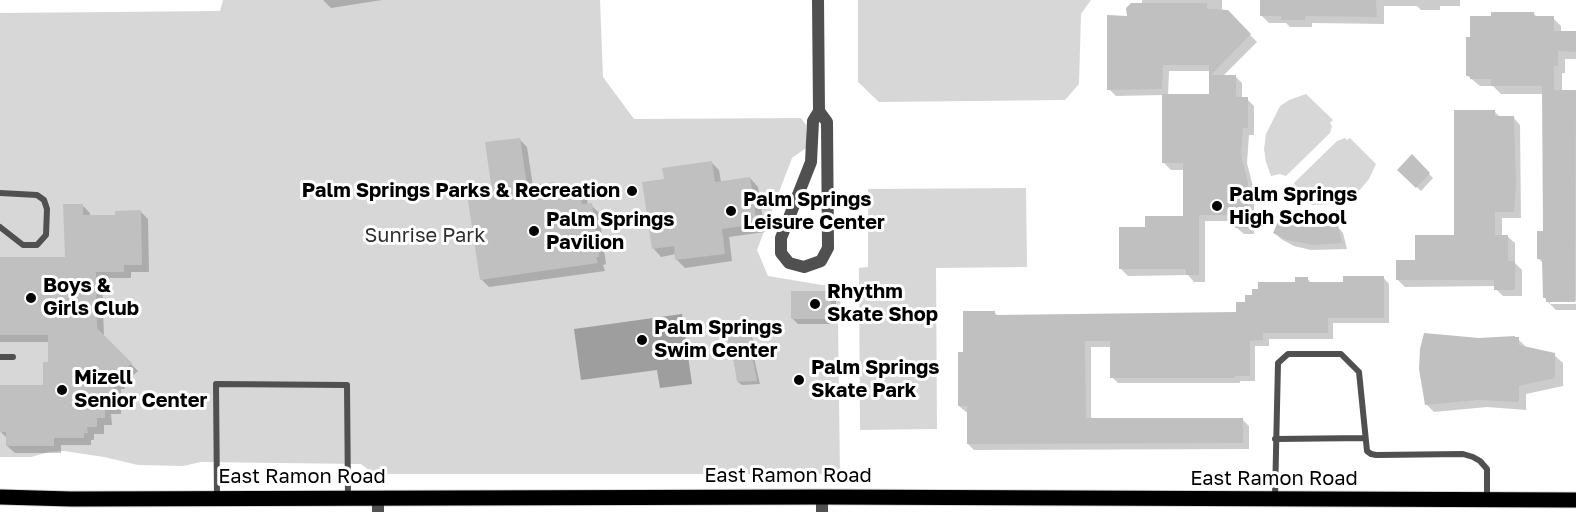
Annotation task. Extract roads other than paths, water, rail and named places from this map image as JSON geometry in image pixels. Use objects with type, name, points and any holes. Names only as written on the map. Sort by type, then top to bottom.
[{"type":"main road","name":"East Ramon Road","points":[[0,497],[348,498],[378,505],[822,505],[1275,500],[1576,500]]},
{"type":"street","points":[[818,0],[819,111],[813,121],[811,162],[781,238],[781,253],[789,263],[804,267],[821,261],[828,248],[827,122],[819,111]]},
{"type":"lane","points":[[0,193],[37,195],[44,200],[46,236],[37,245],[23,245],[0,227]]},
{"type":"lane","points":[[1275,500],[1276,367],[1288,354],[1341,354],[1355,366],[1360,377],[1367,451],[1371,454],[1463,454],[1473,457],[1487,469],[1487,500]]},
{"type":"lane","points":[[0,357],[13,357]]},
{"type":"lane","points":[[217,498],[216,384],[348,385],[348,498]]},
{"type":"lane","points":[[1275,439],[1365,438]]},
{"type":"place","name":"Palm Springs Parks & Recreation","points":[[632,191]]},
{"type":"place","name":"Palm Springs High School","points":[[1217,206]]},
{"type":"place","name":"Palm Springs Leisure Center","points":[[731,211]]},
{"type":"place","name":"Palm Springs Pavilion","points":[[534,231]]},
{"type":"place","name":"Boys & Girls Club","points":[[31,298]]},
{"type":"place","name":"Rhythm Skate Shop","points":[[815,304]]},
{"type":"place","name":"Palm Springs Swim Center","points":[[642,340]]},
{"type":"place","name":"Palm Springs Skate Park","points":[[799,380]]},
{"type":"place","name":"Mizell Senior Center","points":[[62,390]]},
{"type":"park label","name":"Sunrise Park","points":[[425,236]]}]
